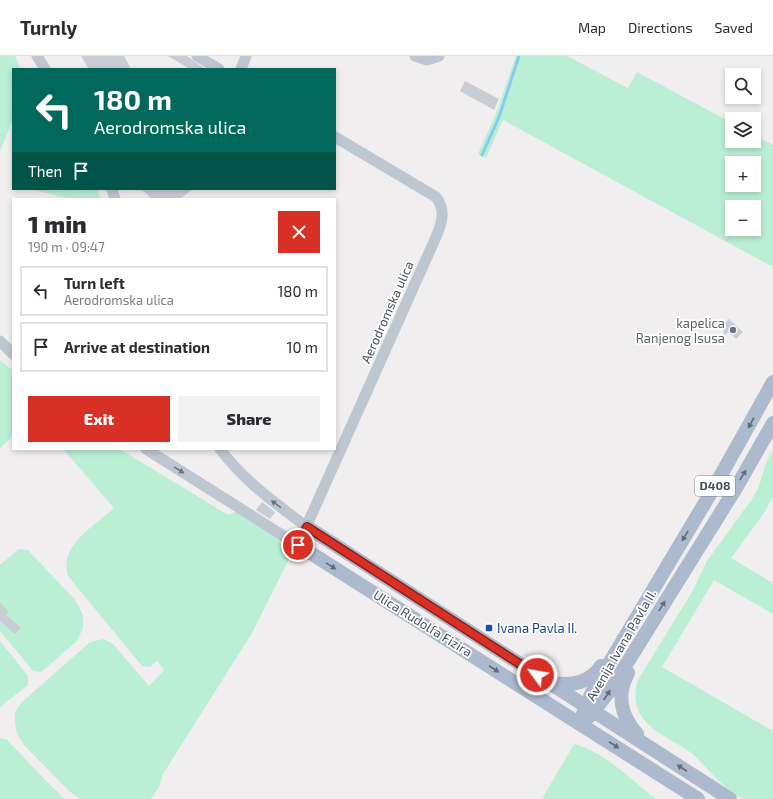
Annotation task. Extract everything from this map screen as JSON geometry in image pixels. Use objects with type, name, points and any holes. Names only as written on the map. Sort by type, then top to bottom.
[{"type":"main road","name":"Avenija Ivana Pavla II.","points":[[581,724],[590,709],[623,640],[712,492],[773,382]]},
{"type":"main road","name":"Avenija Ivana Pavla II.","points":[[590,709],[609,692],[736,488],[773,423]]},
{"type":"main road","name":"Ulica Rudolfa Fizira","points":[[307,527],[730,799]]},
{"type":"main road","name":"Ulica Rudolfa Fizira","points":[[298,545],[698,799]]},
{"type":"main road","points":[[641,639],[635,658],[623,685],[621,702],[626,719],[645,744]]},
{"type":"main road","points":[[550,683],[573,684],[587,680],[596,673],[613,649],[623,640]]},
{"type":"street","points":[[36,56],[44,68]]},
{"type":"street","points":[[197,56],[217,68]]},
{"type":"street","points":[[240,68],[246,56]]},
{"type":"street","points":[[415,56],[427,60],[440,56]]},
{"type":"street","name":"Aerodromska ulica","points":[[298,545],[436,237],[442,215],[440,203],[436,198],[336,138]]},
{"type":"street","points":[[0,341],[12,353]]},
{"type":"street","name":"Ulica Rudolfa Fizira","points":[[148,450],[298,545]]},
{"type":"street","name":"Ulica Rudolfa Fizira","points":[[221,450],[234,467],[255,488],[307,527]]},
{"type":"green space","points":[[0,56],[15,56],[20,68],[12,68],[12,121],[0,151]]},
{"type":"green space","points":[[516,56],[567,56],[628,88],[637,72],[725,119],[725,148],[761,148],[761,139],[773,145],[773,267],[503,120],[486,158],[478,154],[495,116]]},
{"type":"green space","points":[[36,190],[98,190],[101,198],[65,198]]},
{"type":"green space","points":[[0,360],[12,370],[12,437],[0,448]]},
{"type":"green space","points":[[64,450],[122,450],[228,515],[236,512],[289,544],[290,550],[288,561],[252,633],[163,774],[159,787],[151,799],[80,799],[70,792],[24,745],[17,734],[15,724],[15,712],[21,703],[90,642],[104,639],[113,644],[149,686],[164,670],[157,661],[150,667],[142,666],[68,576],[68,555],[73,546],[88,530],[114,508]]},
{"type":"green space","points":[[773,450],[773,497],[764,513],[731,558],[773,583],[773,614],[714,580],[662,667],[773,731],[773,799],[746,799],[731,792],[690,752],[650,726],[638,710],[636,691],[639,678],[692,592],[707,561],[752,499],[759,486],[766,463]]},
{"type":"green space","points":[[19,549],[28,550],[75,600],[83,615],[83,628],[77,641],[41,672],[33,671],[0,631],[0,565]]},
{"type":"green space","points":[[0,641],[28,676],[28,685],[0,707]]},
{"type":"green space","points":[[0,738],[7,740],[65,799],[0,799]]},
{"type":"green space","points":[[574,744],[596,753],[607,760],[656,799],[542,799]]},
{"type":"building","points":[[81,56],[124,56],[130,68],[88,68]]},
{"type":"building","points":[[168,56],[187,56],[204,68],[188,68]]},
{"type":"building","points":[[465,81],[499,99],[494,110],[460,91]]},
{"type":"building","points":[[142,190],[192,190],[181,198],[151,198]]},
{"type":"building","name":"kapelica Ranjenog Isusa","points":[[729,319],[743,332],[736,339],[728,332],[724,336],[724,324]]},
{"type":"building","points":[[262,502],[275,512],[270,519],[256,510]]},
{"type":"building","points":[[0,602],[9,612],[6,615],[21,628],[15,634],[0,621]]},
{"type":"waterway","points":[[482,155],[499,117],[519,56]]},
{"type":"place","name":"kapelica Ranjenog Isusa","points":[[733,330]]},
{"type":"place","name":"Ivana Pavla II.","points":[[489,628]]},
{"type":"route","points":[[298,545],[307,527],[537,675]]}]
